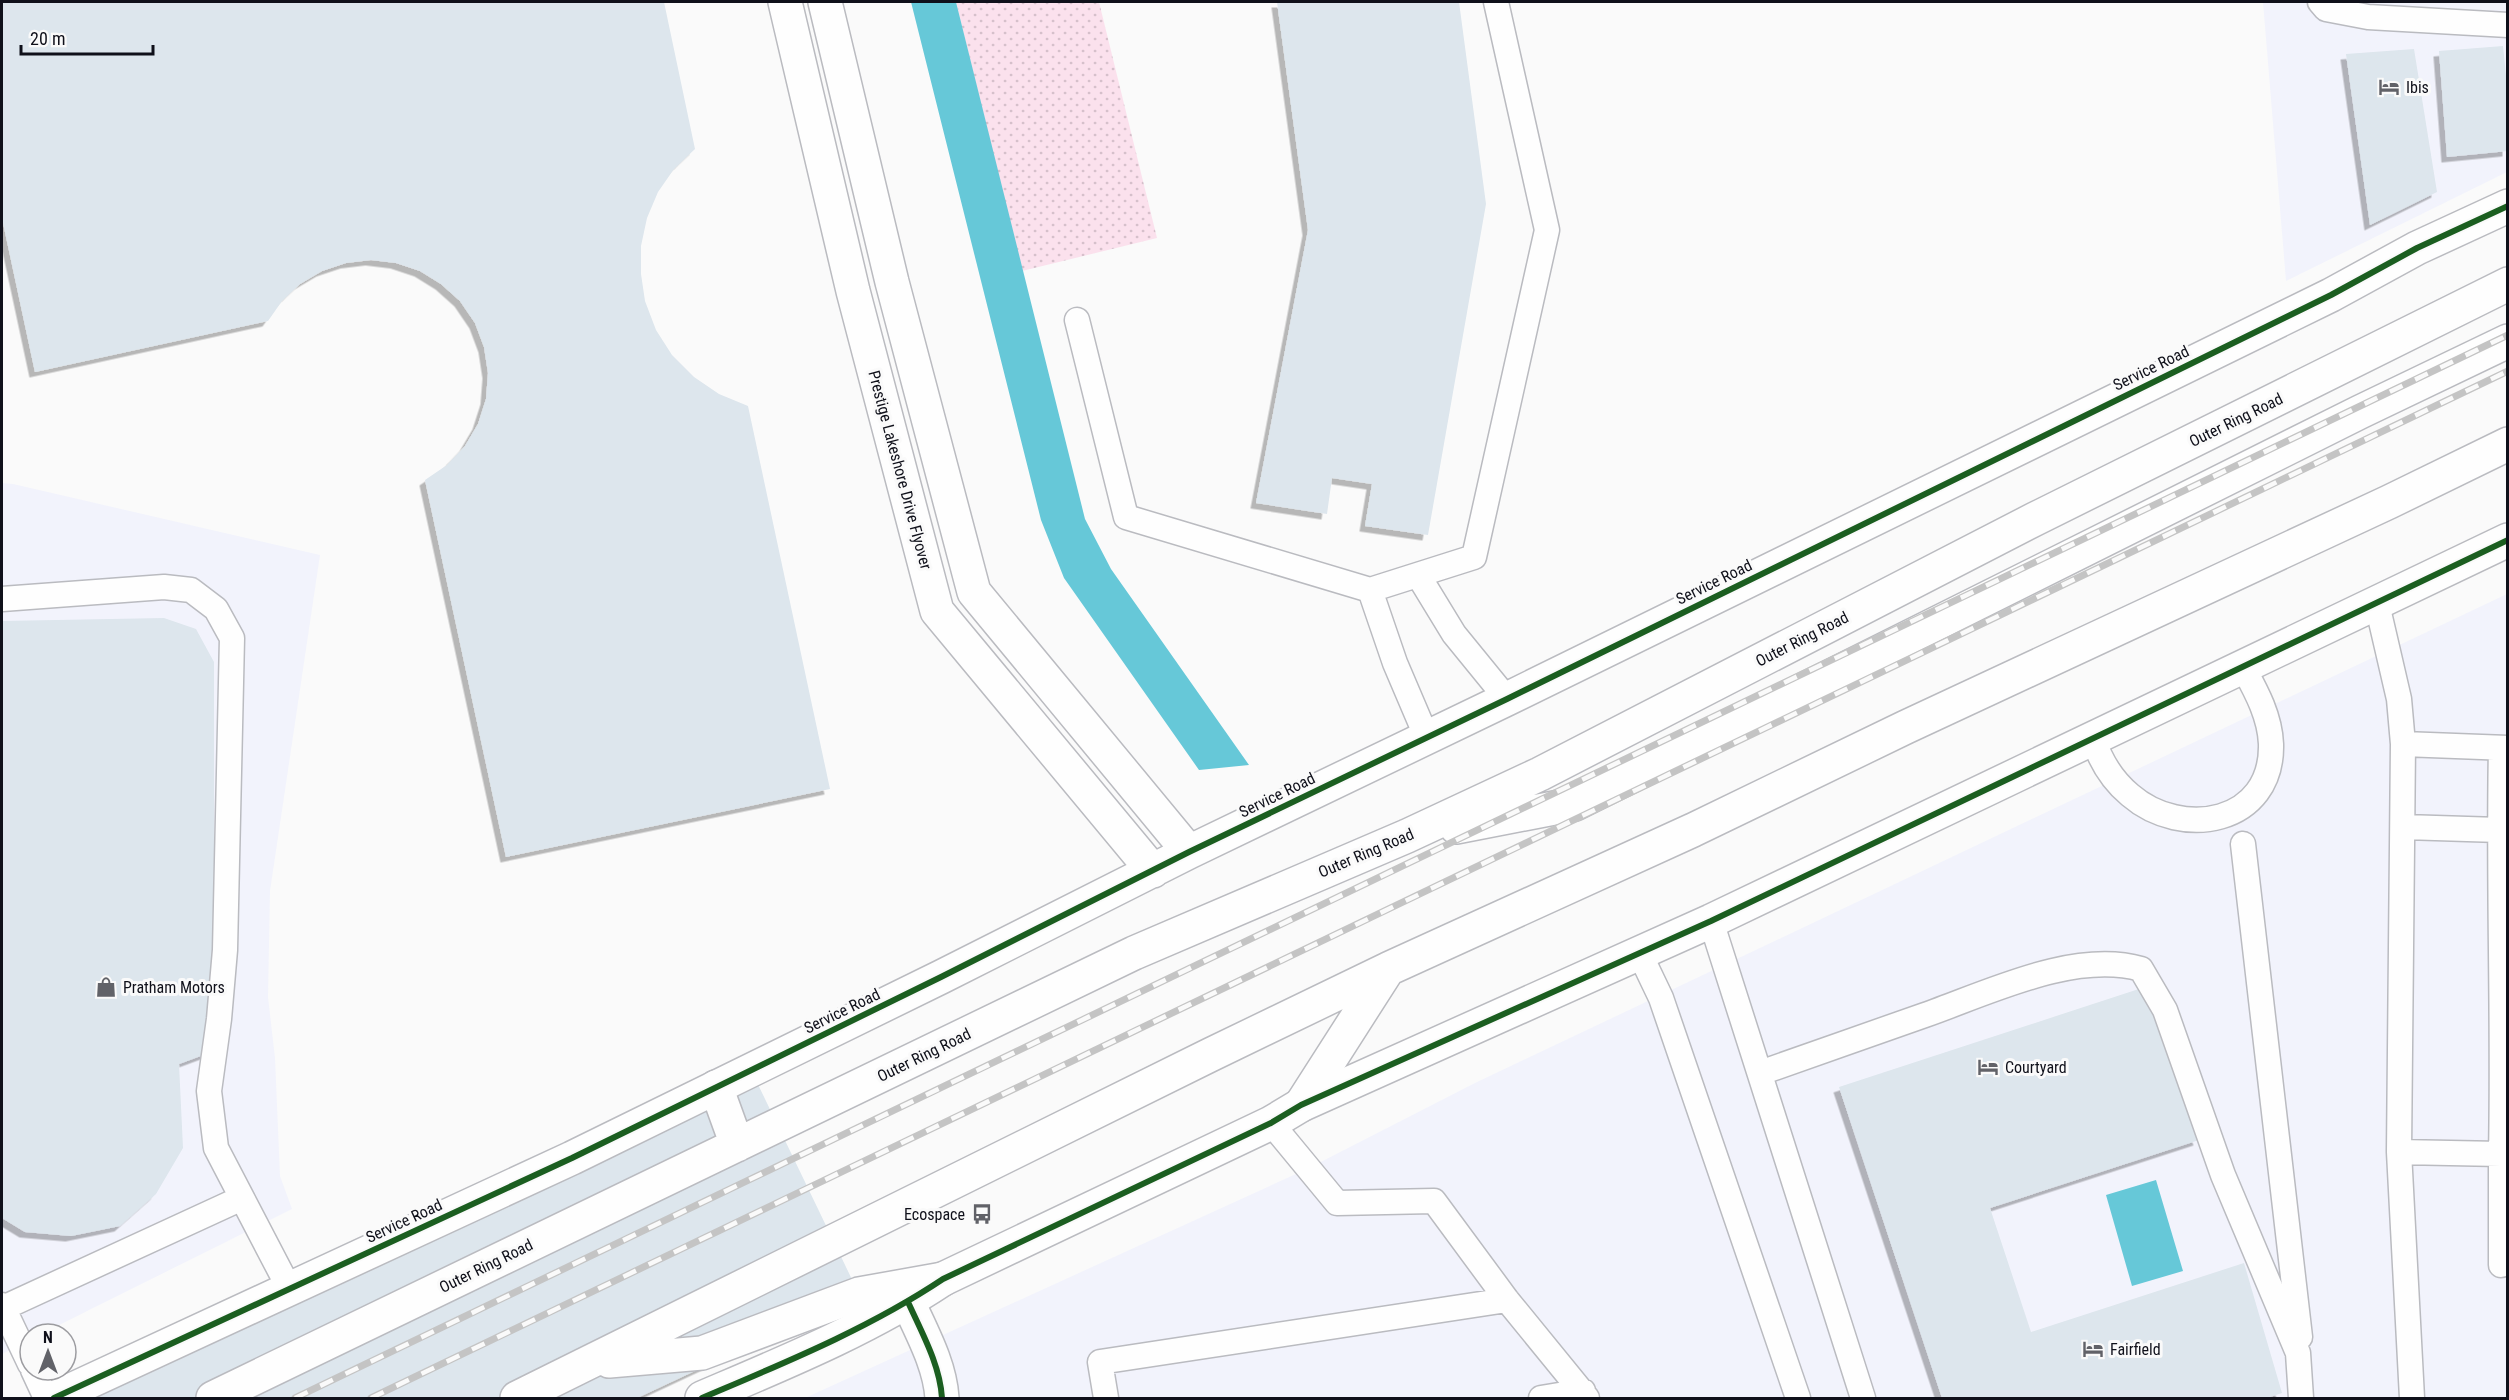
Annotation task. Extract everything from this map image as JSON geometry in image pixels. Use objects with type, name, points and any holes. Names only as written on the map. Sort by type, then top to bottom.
[{"type":"main road","name":"Prestige Lakeshore Drive Flyover","points":[[785,2],[853,291],[937,611],[1153,871]]},
{"type":"main road","points":[[825,2],[892,282],[974,592],[1189,852]]},
{"type":"main road","name":"Service Road","points":[[54,1398],[572,1158],[1189,852],[1507,699],[2331,295],[2417,248],[2508,206]]},
{"type":"main road","name":"Outer Ring Road","points":[[213,1398],[1134,953],[1407,836],[1540,774],[2035,519],[2508,284]]},
{"type":"main road","points":[[1407,836],[1575,804],[2339,422],[2508,341]]},
{"type":"main road","points":[[517,1398],[1388,969],[1693,830],[2508,444]]},
{"type":"main road","points":[[702,1398],[832,1342],[908,1302],[943,1279],[1271,1123],[1301,1105],[1711,921],[2508,540]]},
{"type":"main road","points":[[1301,1105],[1388,969]]},
{"type":"main road","points":[[716,1087],[737,1145]]},
{"type":"main road","points":[[590,1362],[702,1353],[859,1294],[943,1279]]},
{"type":"main road","points":[[908,1302],[933,1357],[942,1398]]},
{"type":"lane","points":[[1077,320],[1126,517],[1370,590],[1474,557],[1547,230],[1496,2]]},
{"type":"lane","points":[[2320,2],[2326,9],[2368,17],[2508,25]]},
{"type":"lane","points":[[1418,575],[1454,634],[1507,699]]},
{"type":"lane","points":[[2,599],[164,587],[191,590],[216,609],[231,638],[225,950],[219,1019],[209,1091],[216,1148],[290,1290]]},
{"type":"lane","points":[[1370,590],[1395,663],[1427,738]]},
{"type":"lane","points":[[2377,604],[2399,699],[2403,744],[2404,827],[2399,1152],[2412,1398]]},
{"type":"lane","points":[[2093,738],[2111,776],[2130,796],[2150,808],[2173,819],[2201,822],[2229,814],[2247,803],[2260,787],[2270,764],[2271,743],[2267,718],[2243,667]]},
{"type":"lane","points":[[2403,744],[2504,748],[2499,830],[2504,1040],[2501,1265]]},
{"type":"lane","points":[[2229,814],[2242,841],[2307,1398]]},
{"type":"lane","points":[[2404,827],[2499,830]]},
{"type":"lane","points":[[1711,921],[1863,1398]]},
{"type":"lane","points":[[1640,952],[1661,998],[1798,1398]]},
{"type":"lane","points":[[1760,1073],[2036,976],[2093,963],[2122,963],[2141,969],[2165,1010],[2223,1175],[2298,1353],[2301,1398]]},
{"type":"lane","points":[[1271,1123],[1337,1203],[1434,1201],[1507,1300],[1585,1395]]},
{"type":"lane","points":[[2399,1152],[2504,1155]]},
{"type":"lane","points":[[18,1339],[2,1306],[242,1198]]},
{"type":"lane","points":[[1106,1398],[1100,1362],[1507,1300]]},
{"type":"lane","points":[[39,1382],[46,1398]]},
{"type":"lane","points":[[1541,1398],[1585,1395]]},
{"type":"shaded area","points":[[956,2],[1099,2],[1157,238],[1022,271]]},
{"type":"shaded area","name":"Ibis","points":[[2263,2],[2507,2],[2507,172],[2286,281]]},
{"type":"shaded area","points":[[2,483],[320,555],[270,891],[268,997],[275,1058],[280,1176],[292,1209],[65,1322],[18,1322],[18,1346],[2,1354]]},
{"type":"shaded area","points":[[2507,594],[2507,1398],[805,1398],[1309,1168],[1475,1083]]},
{"type":"water","points":[[911,2],[956,2],[1085,519],[1111,569],[1249,765],[1199,770],[1064,578],[1041,520]]},
{"type":"water","points":[[2156,1180],[2183,1271],[2132,1286],[2106,1195]]},
{"type":"building","points":[[2,2],[664,2],[695,149],[674,169],[658,192],[647,218],[641,246],[641,274],[645,301],[656,330],[672,355],[694,377],[719,394],[748,406],[830,789],[506,857],[425,480],[447,465],[465,446],[478,424],[486,399],[488,373],[484,347],[475,323],[460,301],[441,284],[420,271],[396,263],[371,260],[346,263],[322,271],[300,284],[282,301],[268,321],[35,372],[2,218]]},
{"type":"building","points":[[1277,2],[1459,2],[1486,204],[1428,535],[1365,526],[1372,484],[1332,478],[1327,514],[1256,503],[1308,230]]},
{"type":"building","points":[[2503,46],[2508,95],[2508,151],[2447,157],[2439,51]]},
{"type":"building","points":[[2414,49],[2437,192],[2370,225],[2346,54]]},
{"type":"building","name":"Pratham Motors","points":[[164,618],[196,629],[214,662],[214,920],[206,1054],[179,1064],[183,1148],[156,1194],[120,1226],[71,1236],[25,1232],[2,1218],[2,621]]},
{"type":"building","points":[[2148,986],[2199,1140],[1990,1208],[2031,1332],[2244,1263],[2282,1393],[2267,1398],[1942,1398],[1839,1087]]},
{"type":"building","points":[[752,1072],[859,1294],[637,1398],[60,1398]]},
{"type":"railway","points":[[295,1398],[2508,335]]},
{"type":"railway","points":[[371,1398],[2508,371]]},
{"type":"cycle path","points":[[54,1398],[572,1158],[1189,852],[1507,699],[2331,295],[2417,248],[2508,206]]},
{"type":"cycle path","points":[[702,1398],[855,1329],[943,1279],[1271,1123],[1301,1105],[1711,921],[2508,540]]},
{"type":"cycle path","points":[[908,1302],[934,1361],[942,1398]]},
{"type":"place","name":"Ibis","points":[[2389,87]]},
{"type":"place","name":"Pratham Motors","points":[[106,987]]},
{"type":"place","name":"Courtyard","points":[[1988,1067]]},
{"type":"place","name":"Ecospace","points":[[982,1214]]},
{"type":"place","name":"Fairfield","points":[[2093,1349]]}]
